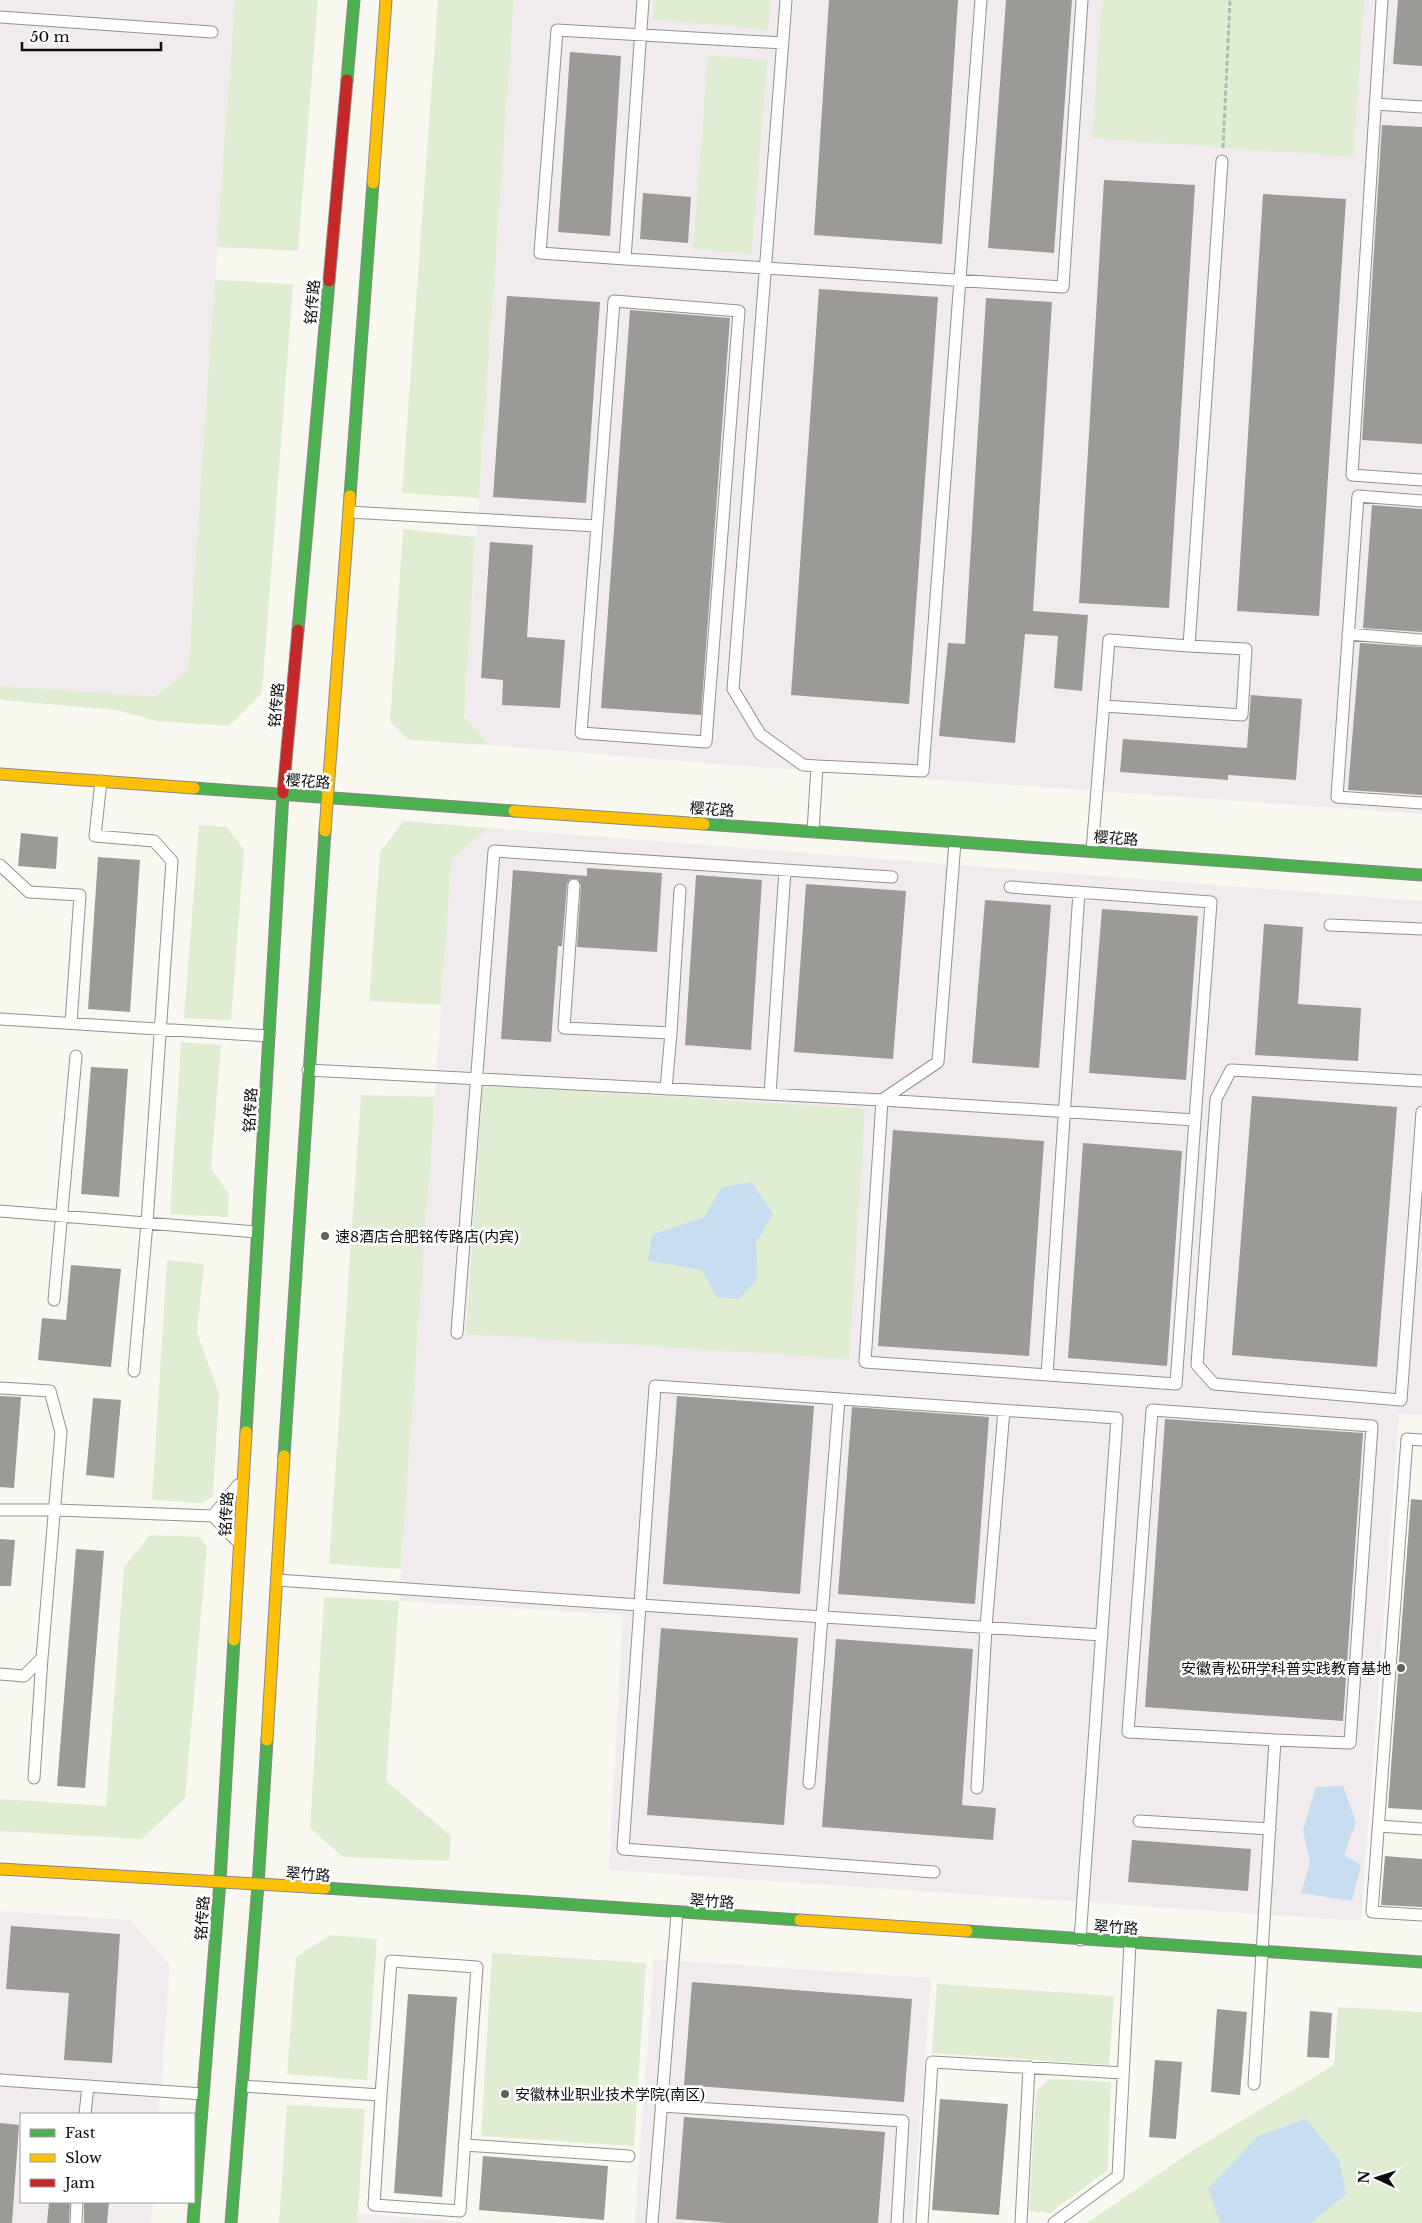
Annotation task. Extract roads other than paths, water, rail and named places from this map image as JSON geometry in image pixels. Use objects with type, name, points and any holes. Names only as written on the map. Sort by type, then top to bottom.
[{"type":"main road","name":"铭传路","points":[[195,2197],[220,1881],[283,794],[354,0]]},
{"type":"main road","points":[[231,2223],[258,1885],[308,1070],[386,0]]},
{"type":"main road","name":"樱花路","points":[[0,774],[1422,875]]},
{"type":"main road","name":"翠竹路","points":[[0,1869],[220,1881],[677,1914],[1422,1962]]},
{"type":"main road","name":"铭传路","points":[[193,2223],[195,2203]]},
{"type":"lane","points":[[625,259],[643,0]]},
{"type":"lane","points":[[786,0],[733,689],[760,734],[803,765],[923,771],[982,0]]},
{"type":"lane","points":[[783,43],[557,30],[540,253],[765,270],[1063,287],[1082,0]]},
{"type":"lane","points":[[1382,0],[1352,475],[1422,480]]},
{"type":"lane","points":[[0,17],[212,32]]},
{"type":"lane","points":[[1376,104],[1422,107]]},
{"type":"lane","points":[[1189,646],[1222,161]]},
{"type":"lane","points":[[614,301],[739,311],[706,742],[581,733],[597,526],[614,301]]},
{"type":"lane","points":[[1422,500],[1358,496],[1337,797],[1422,803]]},
{"type":"lane","points":[[349,512],[597,526]]},
{"type":"lane","points":[[1348,634],[1422,640]]},
{"type":"lane","points":[[1092,852],[1109,640],[1246,649],[1242,715],[1104,706]]},
{"type":"lane","points":[[813,832],[816,766]]},
{"type":"lane","points":[[100,781],[95,836],[154,841],[172,861],[147,1223],[134,1371]]},
{"type":"lane","points":[[882,1100],[938,1062],[956,842]]},
{"type":"lane","points":[[456,1333],[494,851],[892,877]]},
{"type":"lane","points":[[0,865],[29,892],[80,895],[71,1023]]},
{"type":"lane","points":[[770,1094],[785,870]]},
{"type":"lane","points":[[574,885],[564,1028],[671,1033]]},
{"type":"lane","points":[[882,1100],[865,1362],[1176,1384],[1211,902],[1010,887]]},
{"type":"lane","points":[[666,1089],[680,890]]},
{"type":"lane","points":[[1047,1375],[1079,892]]},
{"type":"lane","points":[[1330,925],[1422,929]]},
{"type":"lane","points":[[0,1019],[269,1036]]},
{"type":"lane","points":[[54,1300],[76,1056]]},
{"type":"lane","points":[[308,1070],[882,1100],[1195,1120]]},
{"type":"lane","points":[[1422,1081],[1231,1070],[1216,1099],[1197,1365],[1214,1384],[1401,1400],[1422,1112]]},
{"type":"lane","points":[[0,1210],[258,1232]]},
{"type":"lane","points":[[934,1872],[623,1849],[655,1386],[1117,1418],[1080,1940]]},
{"type":"lane","points":[[0,1388],[50,1391],[62,1432],[42,1658],[34,1778]]},
{"type":"lane","points":[[809,1783],[839,1398]]},
{"type":"lane","points":[[977,1788],[986,1627],[1004,1410]]},
{"type":"lane","points":[[1152,1410],[1372,1426],[1350,1743],[1275,1740],[1128,1732],[1152,1410]]},
{"type":"lane","points":[[1422,1440],[1407,1439],[1372,1912],[1422,1916]]},
{"type":"lane","points":[[213,1516],[243,1477]]},
{"type":"lane","points":[[0,1510],[56,1510],[213,1516],[240,1544]]},
{"type":"lane","points":[[276,1580],[1102,1635]]},
{"type":"lane","points":[[0,1674],[24,1676],[42,1658]]},
{"type":"lane","points":[[1254,2084],[1275,1740]]},
{"type":"lane","points":[[1140,1821],[1270,1829]]},
{"type":"lane","points":[[1379,1826],[1422,1828]]},
{"type":"lane","points":[[652,2223],[677,1914]]},
{"type":"lane","points":[[1054,2223],[1118,2176],[1130,1943]]},
{"type":"lane","points":[[391,1961],[477,1967],[460,2211],[374,2205],[381,2095],[391,1961]]},
{"type":"lane","points":[[922,2223],[932,2062],[1123,2073]]},
{"type":"lane","points":[[1021,2223],[1030,2068]]},
{"type":"lane","points":[[0,2080],[203,2094]]},
{"type":"lane","points":[[85,2113],[88,2086]]},
{"type":"lane","points":[[242,2086],[381,2095]]},
{"type":"lane","points":[[661,2106],[903,2121],[897,2223]]},
{"type":"lane","points":[[464,2145],[629,2156]]},
{"type":"lane","points":[[76,2223],[77,2203]]},
{"type":"water","points":[[752,1182],[773,1214],[756,1243],[757,1280],[739,1299],[716,1297],[702,1270],[648,1261],[652,1235],[704,1217],[722,1187]]},
{"type":"water","points":[[1343,1786],[1356,1822],[1344,1855],[1361,1865],[1352,1901],[1301,1893],[1310,1863],[1303,1830],[1316,1787]]},
{"type":"water","points":[[1306,2119],[1339,2160],[1346,2194],[1311,2223],[1220,2223],[1208,2189],[1258,2136]]},
{"type":"place","name":"速8酒店合肥铭传路店(内宾)","points":[[325,1236]]},
{"type":"place","name":"安徽青松研学科普实践教育基地","points":[[1401,1668]]},
{"type":"place","name":"安徽林业职业技术学院(南区)","points":[[505,2094]]}]
